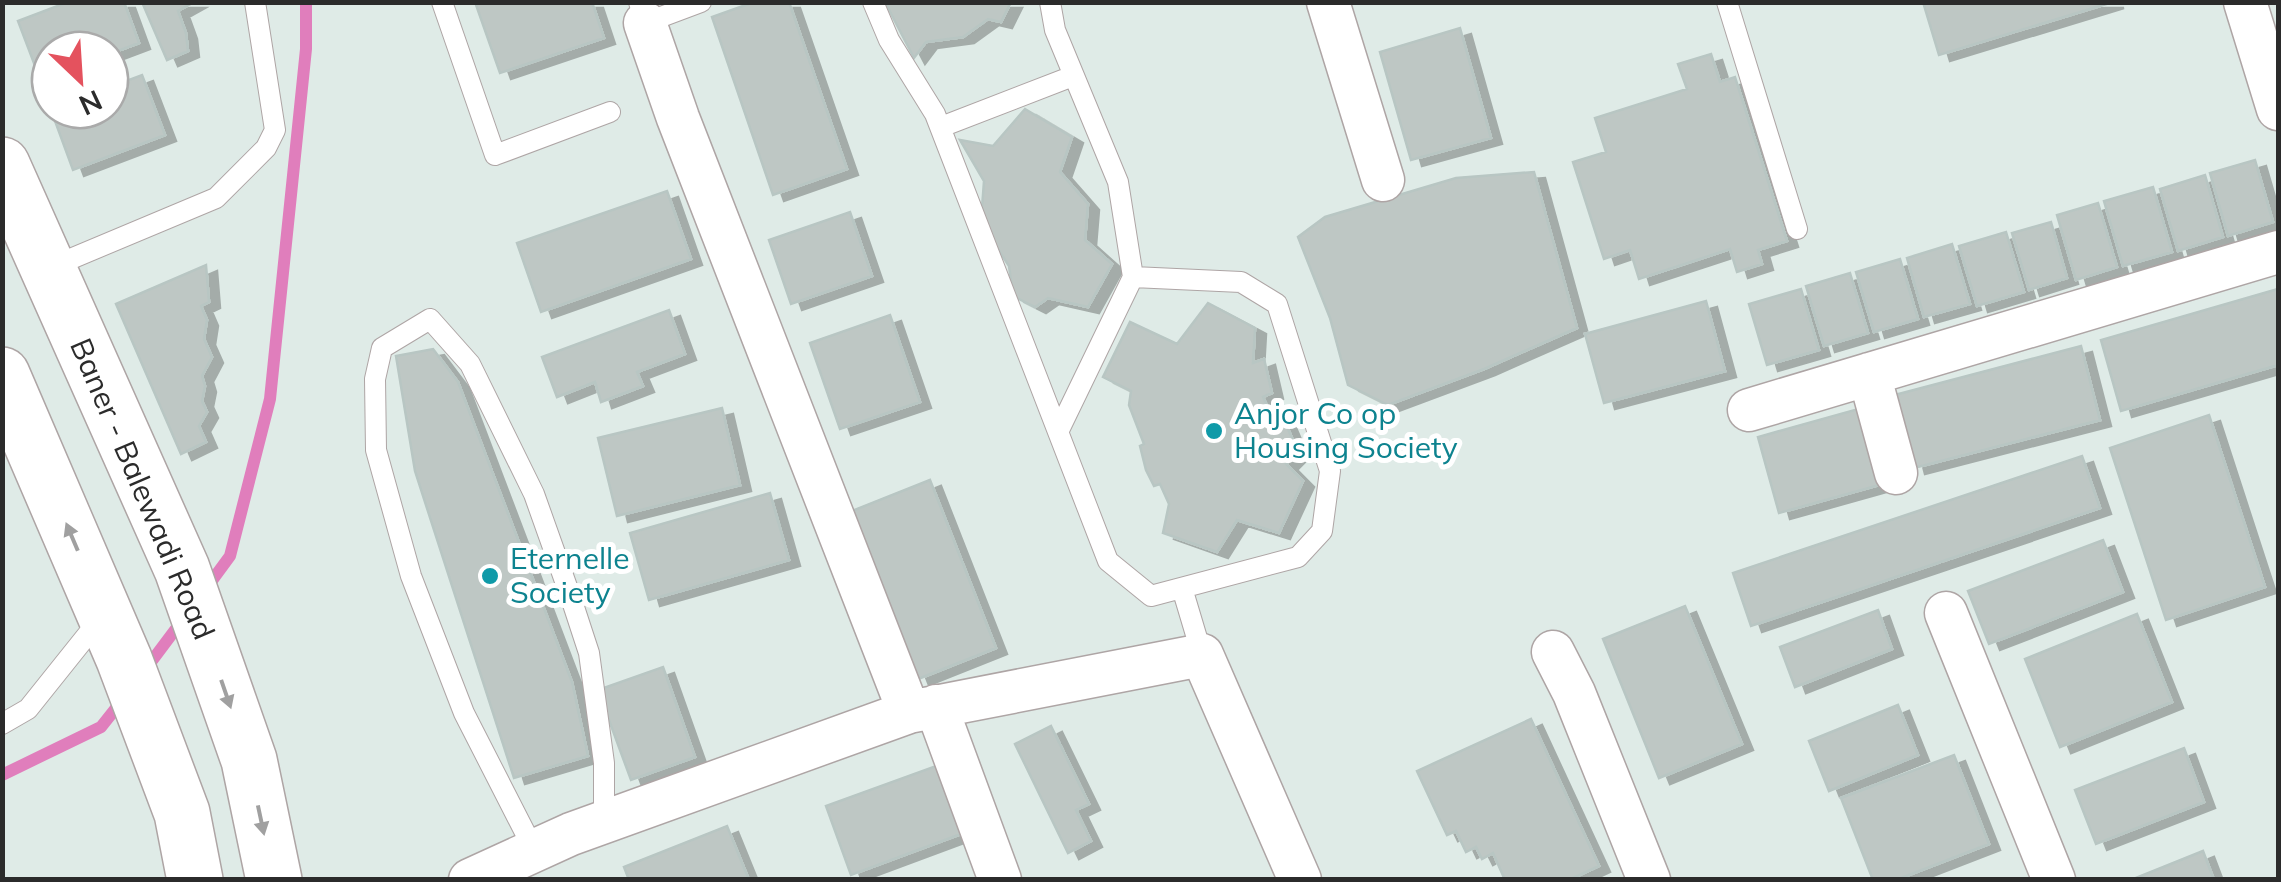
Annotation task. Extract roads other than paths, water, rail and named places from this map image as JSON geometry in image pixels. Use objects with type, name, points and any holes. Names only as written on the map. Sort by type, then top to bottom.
[{"type":"street","points":[[1328,2],[1383,180]]},
{"type":"street","points":[[2245,2],[2278,110]]},
{"type":"street","points":[[642,13],[678,118],[923,709],[1000,880]]},
{"type":"street","name":"Baner - Balewadi Road","points":[[2,165],[182,569],[249,760],[274,880]]},
{"type":"street","points":[[1750,410],[2278,252]]},
{"type":"street","points":[[1869,374],[1896,473]]},
{"type":"street","points":[[2,375],[114,636],[173,789],[182,813],[195,880]]},
{"type":"street","points":[[1946,613],[2054,880]]},
{"type":"street","points":[[1553,652],[1574,693],[1650,880]]},
{"type":"street","points":[[470,880],[604,822],[923,709],[1202,655],[1300,880]]},
{"type":"lane","points":[[48,268],[216,198],[266,148],[275,130],[255,2]]},
{"type":"lane","points":[[442,2],[495,155],[610,112]]},
{"type":"lane","points":[[642,13],[701,2]]},
{"type":"lane","points":[[873,2],[940,127],[1108,561],[1151,596],[1298,556],[1322,531],[1330,471],[1277,304],[1242,282],[1133,277]]},
{"type":"lane","points":[[1050,2],[1055,30],[1072,76],[1118,182],[1133,277],[1059,430]]},
{"type":"lane","points":[[1727,2],[1796,229]]},
{"type":"lane","points":[[940,127],[1072,76]]},
{"type":"lane","points":[[534,850],[464,712],[411,576],[376,450],[375,379],[382,348],[430,318],[470,364],[534,494],[571,598],[589,653],[604,763],[604,822]]},
{"type":"lane","points":[[1182,588],[1202,655]]},
{"type":"lane","points":[[2,724],[28,709],[114,636]]},
{"type":"waterway","points":[[205,590],[230,556],[270,399],[306,49],[306,2]]},
{"type":"waterway","points":[[145,670],[184,618]]},
{"type":"waterway","points":[[2,775],[101,727],[124,698]]},
{"type":"place","name":"Anjor Co op Housing Society","points":[[1214,431]]},
{"type":"place","name":"Eternelle Society","points":[[490,576]]}]
